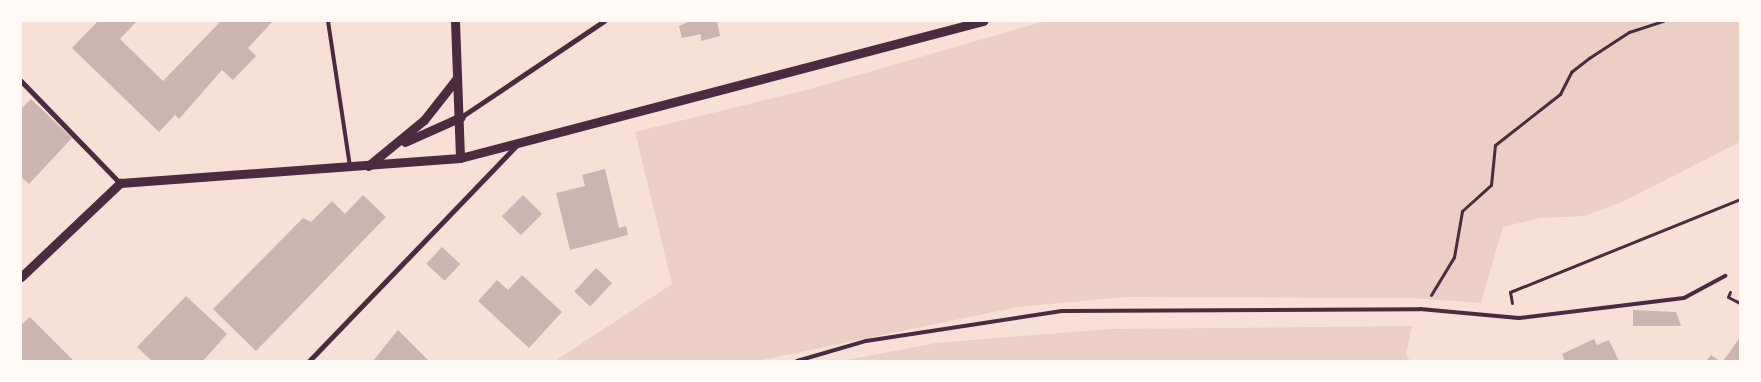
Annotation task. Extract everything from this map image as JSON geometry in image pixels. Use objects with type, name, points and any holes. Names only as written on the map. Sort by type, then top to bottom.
[{"type":"street","points":[[455,21],[457,78],[461,116],[460,158]]},
{"type":"street","points":[[366,168],[398,145],[461,116],[604,21]]},
{"type":"street","points":[[21,277],[120,183],[366,168],[460,158],[517,145],[982,21]]},
{"type":"street","points":[[398,145],[457,78]]},
{"type":"street","points":[[21,81],[120,183]]},
{"type":"street","points":[[309,361],[517,145]]},
{"type":"lane","points":[[328,21],[350,169]]},
{"type":"lane","points":[[797,361],[866,341],[1062,311],[1420,309],[1514,318],[1684,298],[1725,276]]},
{"type":"path","points":[[1420,309],[1454,257],[1462,212],[1491,185],[1495,145],[1560,94],[1571,72],[1583,62],[1629,32],[1663,21]]},
{"type":"path","points":[[1514,318],[1510,292],[1740,199]]},
{"type":"path","points":[[1732,284],[1728,297],[1740,303]]},
{"type":"shaded area","points":[[1045,21],[1740,21],[1740,142],[1622,202],[1584,216],[1540,218],[1503,227],[1481,303],[1412,298],[1126,297],[1018,307],[757,361],[555,361],[672,284],[635,132],[810,89]]},
{"type":"shaded area","points":[[1412,326],[1406,354],[1410,361],[841,361],[936,343],[1109,329]]},
{"type":"building","points":[[98,21],[137,21],[120,39],[163,81],[221,21],[273,21],[248,48],[256,56],[233,80],[222,70],[179,119],[175,115],[159,132],[72,48]]},
{"type":"building","points":[[690,21],[717,21],[720,36],[701,41],[701,34],[682,38],[679,26]]},
{"type":"building","points":[[31,99],[72,138],[29,184],[21,177],[21,109]]},
{"type":"building","points":[[605,169],[619,228],[626,226],[628,235],[570,250],[556,193],[585,186],[582,175]]},
{"type":"building","points":[[363,195],[386,217],[256,351],[213,309],[303,218],[311,222],[332,201],[345,214]]},
{"type":"building","points":[[523,195],[542,214],[521,235],[502,216]]},
{"type":"building","points":[[442,247],[460,264],[445,281],[426,264]]},
{"type":"building","points":[[596,268],[612,283],[590,306],[574,291]]},
{"type":"building","points":[[522,275],[562,312],[529,348],[478,301],[497,280],[508,290]]},
{"type":"building","points":[[186,296],[227,334],[203,361],[152,361],[137,347]]},
{"type":"building","points":[[1633,310],[1676,312],[1681,326],[1633,326]]},
{"type":"building","points":[[30,317],[74,361],[21,361],[21,325]]},
{"type":"building","points":[[398,330],[429,361],[373,361]]},
{"type":"building","points":[[1740,337],[1740,361],[1723,361],[1729,353]]},
{"type":"building","points":[[1594,339],[1597,345],[1609,340],[1619,361],[1565,361],[1562,354]]},
{"type":"building","points":[[1711,355],[1720,361],[1706,361]]}]
